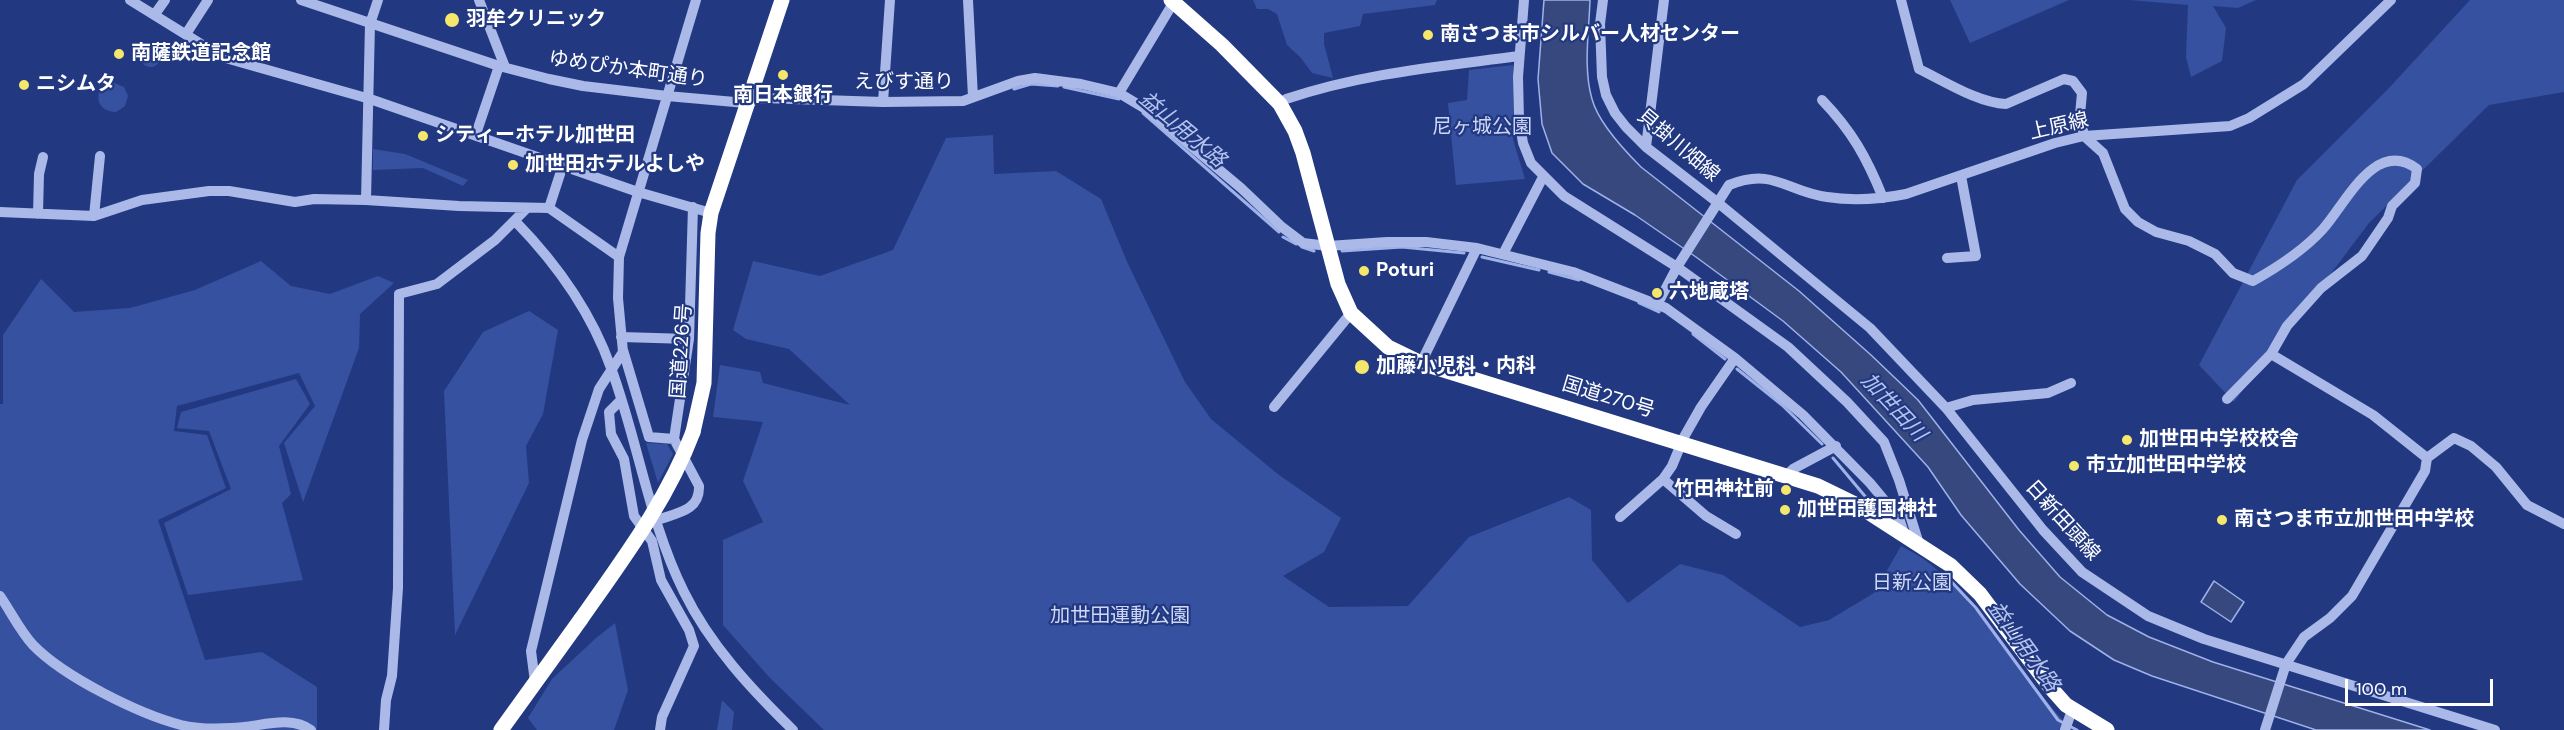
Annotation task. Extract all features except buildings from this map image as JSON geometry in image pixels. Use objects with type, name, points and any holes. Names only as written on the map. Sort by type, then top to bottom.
[{"type":"highway","name":"国道226号","points":[[501,730],[581,619],[664,497],[693,432],[704,383],[708,233],[711,213],[779,1]]},
{"type":"highway","name":"国道270号","points":[[1173,1],[1222,45],[1280,104],[1295,131],[1303,153],[1338,284],[1351,313],[1388,346],[1421,363],[1818,486],[1849,501],[1950,565],[1980,594],[2050,687],[2068,721],[2108,730]]},
{"type":"street","points":[[130,0],[222,57],[370,99],[638,192],[711,213]]},
{"type":"street","points":[[155,14],[165,0]]},
{"type":"street","name":"ゆめぴか本町通り","points":[[301,0],[502,67],[583,86],[746,103]]},
{"type":"street","points":[[366,200],[370,24],[378,0]]},
{"type":"street","points":[[476,134],[502,67],[479,0]]},
{"type":"street","points":[[674,439],[649,437],[623,350],[618,290],[619,257],[696,0]]},
{"type":"street","points":[[883,102],[890,0]]},
{"type":"street","points":[[967,0],[973,97]]},
{"type":"street","points":[[1524,0],[1518,56],[1519,119],[1531,163],[1564,196],[1678,264],[1788,346],[1847,402],[1884,442],[1899,480],[1919,544]]},
{"type":"street","name":"貝掛川畑線","points":[[1603,0],[1600,59],[1606,96],[1615,113],[1646,147],[1719,206]]},
{"type":"street","points":[[1646,147],[1664,0]]},
{"type":"street","points":[[1901,0],[1919,69],[1997,104],[2013,102],[2060,80],[2068,79],[2082,93],[2080,115],[2084,136],[2103,153],[2125,209],[2138,222],[2156,232],[2189,241],[2215,254],[2233,273],[2253,281],[2282,264],[2324,228],[2346,195],[2370,171],[2387,161],[2410,164],[2417,169],[2415,183],[2392,206],[2388,218],[2367,249],[2307,303],[2287,326],[2271,354],[2227,399]]},
{"type":"street","name":"上原線","points":[[1657,305],[1678,264],[1719,206],[1729,185],[1756,178],[1777,180],[1825,197],[1883,198],[1906,194],[2055,142],[2084,136],[2230,126],[2249,118],[2304,84],[2391,0]]},
{"type":"street","points":[[186,34],[204,1]]},
{"type":"street","points":[[1119,93],[1173,1]]},
{"type":"street","points":[[1280,104],[1286,99],[1330,84],[1387,73],[1518,56]]},
{"type":"street","name":"えびす通り","points":[[746,103],[762,98],[883,102],[963,101],[1018,81],[1035,78],[1082,84],[1119,93],[1157,118],[1241,188],[1282,228],[1304,243],[1328,246],[1416,242],[1477,248],[1574,272],[1666,308],[1735,358],[1836,446],[1899,518],[1905,536]]},
{"type":"street","points":[[1822,100],[1846,125],[1866,160],[1883,198]]},
{"type":"street","points":[[94,216],[100,156]]},
{"type":"street","points":[[38,214],[39,174],[44,157]]},
{"type":"street","points":[[549,208],[563,165]]},
{"type":"street","points":[[1947,258],[1976,256],[1961,176]]},
{"type":"street","points":[[1503,254],[1543,177]]},
{"type":"street","points":[[0,212],[94,216],[141,200],[209,191],[229,191],[295,201],[366,200],[459,206],[549,208],[619,257]]},
{"type":"street","name":"日新田頭線","points":[[1719,206],[1842,303],[1885,343],[1946,408],[2043,530],[2091,579],[2148,616],[2204,639],[2285,667],[2495,730]]},
{"type":"street","points":[[384,730],[386,700],[392,676],[398,588],[399,294],[437,284],[463,267],[515,221],[526,207]]},
{"type":"street","points":[[657,520],[691,508],[697,502],[699,494],[699,486],[674,439],[690,339],[693,207]]},
{"type":"street","points":[[515,221],[542,248],[580,302],[611,368],[657,520],[684,592],[708,634],[726,658],[793,730]]},
{"type":"street","points":[[1421,363],[1477,248]]},
{"type":"street","points":[[1274,407],[1351,313]]},
{"type":"street","points":[[621,337],[690,339]]},
{"type":"street","points":[[535,682],[531,651],[582,440],[599,389],[623,350]]},
{"type":"street","points":[[2271,354],[2373,415],[2427,458]]},
{"type":"street","points":[[1620,517],[1662,479],[1672,466],[1701,407],[1735,358]]},
{"type":"street","points":[[1946,408],[1973,400],[2048,393],[2071,382]]},
{"type":"street","points":[[621,400],[609,412],[611,434],[624,459],[634,516],[652,541],[661,580],[689,630],[694,646],[662,717],[660,730]]},
{"type":"street","points":[[2265,730],[2285,667],[2304,638],[2330,618],[2352,596],[2425,471],[2427,458],[2454,438],[2471,446],[2496,467],[2527,505],[2564,524]]},
{"type":"street","points":[[1786,476],[1793,469],[1836,446]]},
{"type":"street","points":[[1662,479],[1706,516],[1736,534]]},
{"type":"street","points":[[0,596],[28,640],[45,656],[88,684],[136,708],[174,723],[199,728],[244,728],[289,722],[302,724],[311,730]]},
{"type":"green space","points":[[1253,0],[1437,0],[1435,5],[1363,14],[1360,26],[1324,33],[1324,44],[1333,78],[1312,73],[1287,45],[1277,14],[1268,9],[1257,9]]},
{"type":"green space","points":[[1950,0],[2069,0],[1970,43]]},
{"type":"green space","points":[[2130,0],[2256,0],[2238,8],[2213,6],[2226,28],[2222,61],[2191,77],[2186,57],[2188,5]]},
{"type":"green space","points":[[2470,0],[2564,0],[2564,92],[2489,105],[2369,223],[2234,402],[2199,365],[2297,180],[2389,88]]},
{"type":"green space","points":[[150,48],[165,53],[157,65],[148,67],[144,65],[140,57],[144,49]]},
{"type":"green space","name":"尼ヶ城公園","points":[[1513,65],[1513,139],[1525,179],[1456,185],[1448,103],[1467,100],[1469,70]]},
{"type":"green space","points":[[112,82],[124,87],[128,96],[125,106],[116,112],[106,110],[98,99],[103,85]]},
{"type":"green space","points":[[993,135],[994,174],[1056,171],[1101,199],[1128,264],[1185,382],[1211,419],[1279,475],[1341,518],[1324,552],[1283,576],[1329,607],[1408,606],[1469,537],[1569,497],[1591,510],[1592,560],[1628,603],[1680,564],[1723,575],[1800,627],[1829,620],[1874,593],[1901,546],[1929,563],[1964,597],[2062,719],[2062,730],[824,730],[769,677],[723,625],[723,540],[763,522],[743,481],[763,422],[713,417],[720,365],[760,372],[763,383],[850,405],[789,349],[746,339],[733,330],[753,261],[820,276],[893,250],[946,138]]},
{"type":"green space","points":[[373,149],[405,154],[468,180],[463,186],[423,168],[373,170]]},
{"type":"green space","points":[[261,261],[291,286],[330,294],[378,276],[394,283],[360,314],[359,348],[303,502],[284,443],[315,406],[299,373],[177,406],[174,431],[207,435],[226,488],[158,520],[205,660],[262,652],[317,687],[317,730],[0,730],[0,404],[3,404],[3,335],[41,279],[74,312],[130,308],[195,290]]},
{"type":"green space","points":[[529,311],[558,330],[543,414],[526,446],[529,483],[455,635],[444,391],[483,332]]},
{"type":"green space","points":[[296,379],[310,404],[279,446],[291,494],[282,503],[303,580],[188,595],[164,523],[231,489],[209,431],[177,428],[181,412]]},
{"type":"green space","points":[[646,443],[667,444],[673,454],[658,483]]},
{"type":"green space","points":[[615,623],[628,690],[614,730],[537,730],[528,718],[552,679]]},
{"type":"green space","points":[[722,700],[734,712],[732,730],[717,730]]},
{"type":"water","name":"加世田川","points":[[1544,0],[1590,0],[1587,62],[1589,87],[1600,117],[1627,152],[1641,167],[1799,291],[1918,400],[2019,530],[2060,577],[2107,615],[2149,637],[2213,662],[2430,730],[2316,730],[2152,676],[2114,660],[2070,631],[2020,584],[1961,515],[1928,467],[1841,372],[1783,321],[1696,257],[1635,215],[1583,184],[1552,153],[1542,124],[1538,79]]},
{"type":"water","points":[[2214,581],[2244,602],[2231,622],[2201,602]]},
{"type":"waterway","name":"益山用水路","points":[[1014,89],[1031,84],[1058,86]]},
{"type":"waterway","name":"益山用水路","points":[[1064,87],[1119,99]]},
{"type":"waterway","name":"益山用水路","points":[[1143,113],[1279,232]]},
{"type":"waterway","name":"益山用水路","points":[[1283,237],[1296,244]]},
{"type":"waterway","name":"益山用水路","points":[[1302,247],[1314,251]]},
{"type":"waterway","name":"益山用水路","points":[[1342,251],[1402,247],[1464,253]]},
{"type":"waterway","name":"益山用水路","points":[[1482,257],[1539,270]]},
{"type":"waterway","name":"益山用水路","points":[[1549,272],[1579,280]]},
{"type":"waterway","name":"益山用水路","points":[[1639,303],[1659,312]]},
{"type":"waterway","name":"益山用水路","points":[[1693,334],[1725,359]]},
{"type":"waterway","name":"益山用水路","points":[[1737,369],[1782,405],[1822,444]]},
{"type":"waterway","name":"益山用水路","points":[[1833,458],[1869,501]]},
{"type":"waterway","name":"益山用水路","points":[[1947,577],[1976,608],[2058,720],[2077,730]]},
{"type":"place","name":"羽牟クリニック","points":[[452,20]]},
{"type":"place","name":"南さつま市シルバー人材センター","points":[[1428,35]]},
{"type":"place","name":"南薩鉄道記念館","points":[[119,54]]},
{"type":"place","name":"南日本銀行","points":[[783,75]]},
{"type":"place","name":"ニシムタ","points":[[24,85]]},
{"type":"place","name":"シティーホテル加世田","points":[[423,136]]},
{"type":"place","name":"加世田ホテルよしや","points":[[513,165]]},
{"type":"place","name":"Poturi","points":[[1364,271]]},
{"type":"place","name":"六地蔵塔","points":[[1657,293]]},
{"type":"place","name":"加藤小児科・内科","points":[[1362,367]]},
{"type":"place","name":"加世田中学校校舎","points":[[2127,440]]},
{"type":"place","name":"市立加世田中学校","points":[[2074,466]]},
{"type":"place","name":"竹田神社前","points":[[1786,490]]},
{"type":"place","name":"加世田護国神社","points":[[1785,510]]},
{"type":"place","name":"南さつま市立加世田中学校","points":[[2222,520]]},
{"type":"park label","name":"日新公園","points":[[1912,584]]},
{"type":"park label","name":"加世田運動公園","points":[[1120,617]]}]
